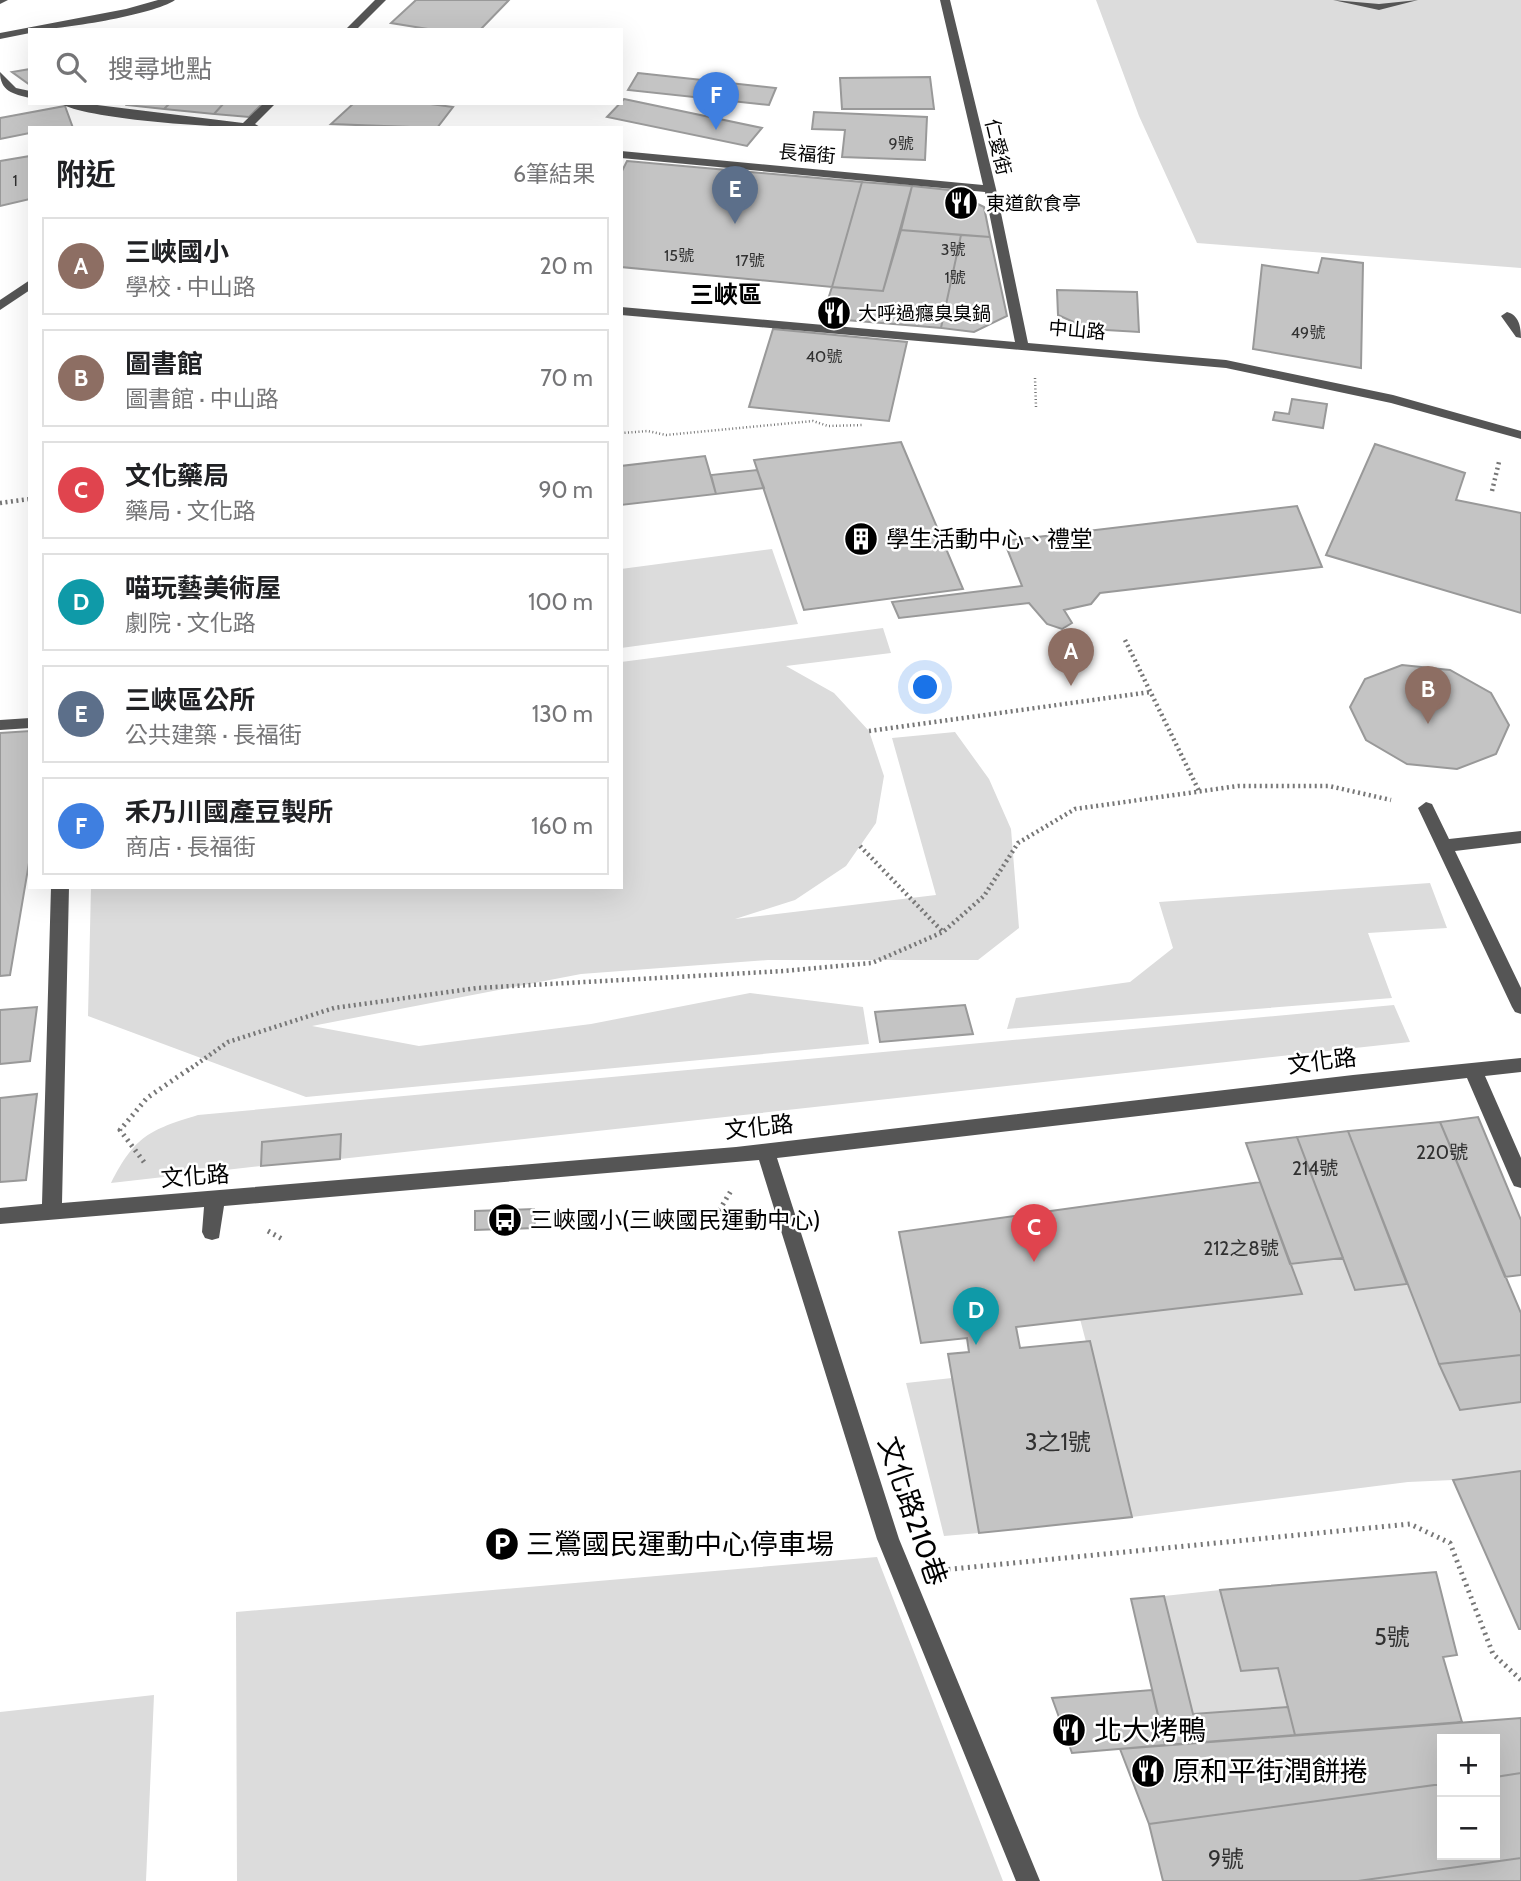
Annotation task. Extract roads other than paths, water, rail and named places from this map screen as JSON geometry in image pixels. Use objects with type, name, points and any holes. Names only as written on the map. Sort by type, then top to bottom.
[{"type":"street","points":[[43,28],[127,12],[170,0]]},
{"type":"street","points":[[352,28],[381,0]]},
{"type":"street","name":"仁愛街","points":[[945,0],[990,189],[1021,344]]},
{"type":"street","points":[[1338,0],[1379,7],[1413,0]]},
{"type":"street","points":[[0,36],[28,31]]},
{"type":"street","points":[[0,75],[12,90],[28,94]]},
{"type":"street","points":[[74,105],[95,110],[236,126]]},
{"type":"street","points":[[246,126],[269,105]]},
{"type":"street","name":"長福街","points":[[623,154],[990,189]]},
{"type":"street","points":[[0,306],[28,285]]},
{"type":"street","name":"中山路","points":[[623,311],[1226,364],[1393,399],[1521,435]]},
{"type":"street","points":[[1507,316],[1521,334]]},
{"type":"street","points":[[0,726],[28,723]]},
{"type":"street","points":[[1426,808],[1517,1001]]},
{"type":"street","points":[[1445,846],[1521,837]]},
{"type":"street","points":[[52,1211],[60,889]]},
{"type":"street","name":"文化路","points":[[0,1216],[766,1152],[1353,1082],[1521,1065]]},
{"type":"street","points":[[1472,1070],[1521,1180]]},
{"type":"street","name":"文化路210巷","points":[[766,1152],[900,1574],[1028,1881]]},
{"type":"street","points":[[212,1232],[215,1198]]},
{"type":"place","name":"禾乃川國產豆製所","points":[[716,130]]},
{"type":"place","name":"東道飲食亭","points":[[961,203]]},
{"type":"place","name":"三峽區公所","points":[[735,224]]},
{"type":"place","name":"大呼過癮臭臭鍋","points":[[834,313]]},
{"type":"place","name":"學生活動中心、禮堂","points":[[861,539]]},
{"type":"place","name":"三峽國小","points":[[1071,686]]},
{"type":"place","name":"圖書館","points":[[1428,724]]},
{"type":"place","name":"三峽國小(三峽國民運動中心)","points":[[505,1220]]},
{"type":"place","name":"文化藥局","points":[[1034,1262]]},
{"type":"place","name":"喵玩藝美術屋","points":[[976,1345]]},
{"type":"place","name":"三鶯國民運動中心停車場","points":[[502,1544]]},
{"type":"place","name":"北大烤鴨","points":[[1069,1730]]},
{"type":"place","name":"原和平街潤餅捲","points":[[1148,1771]]},
{"type":"district","name":"三峽區","points":[[726,294]]}]
